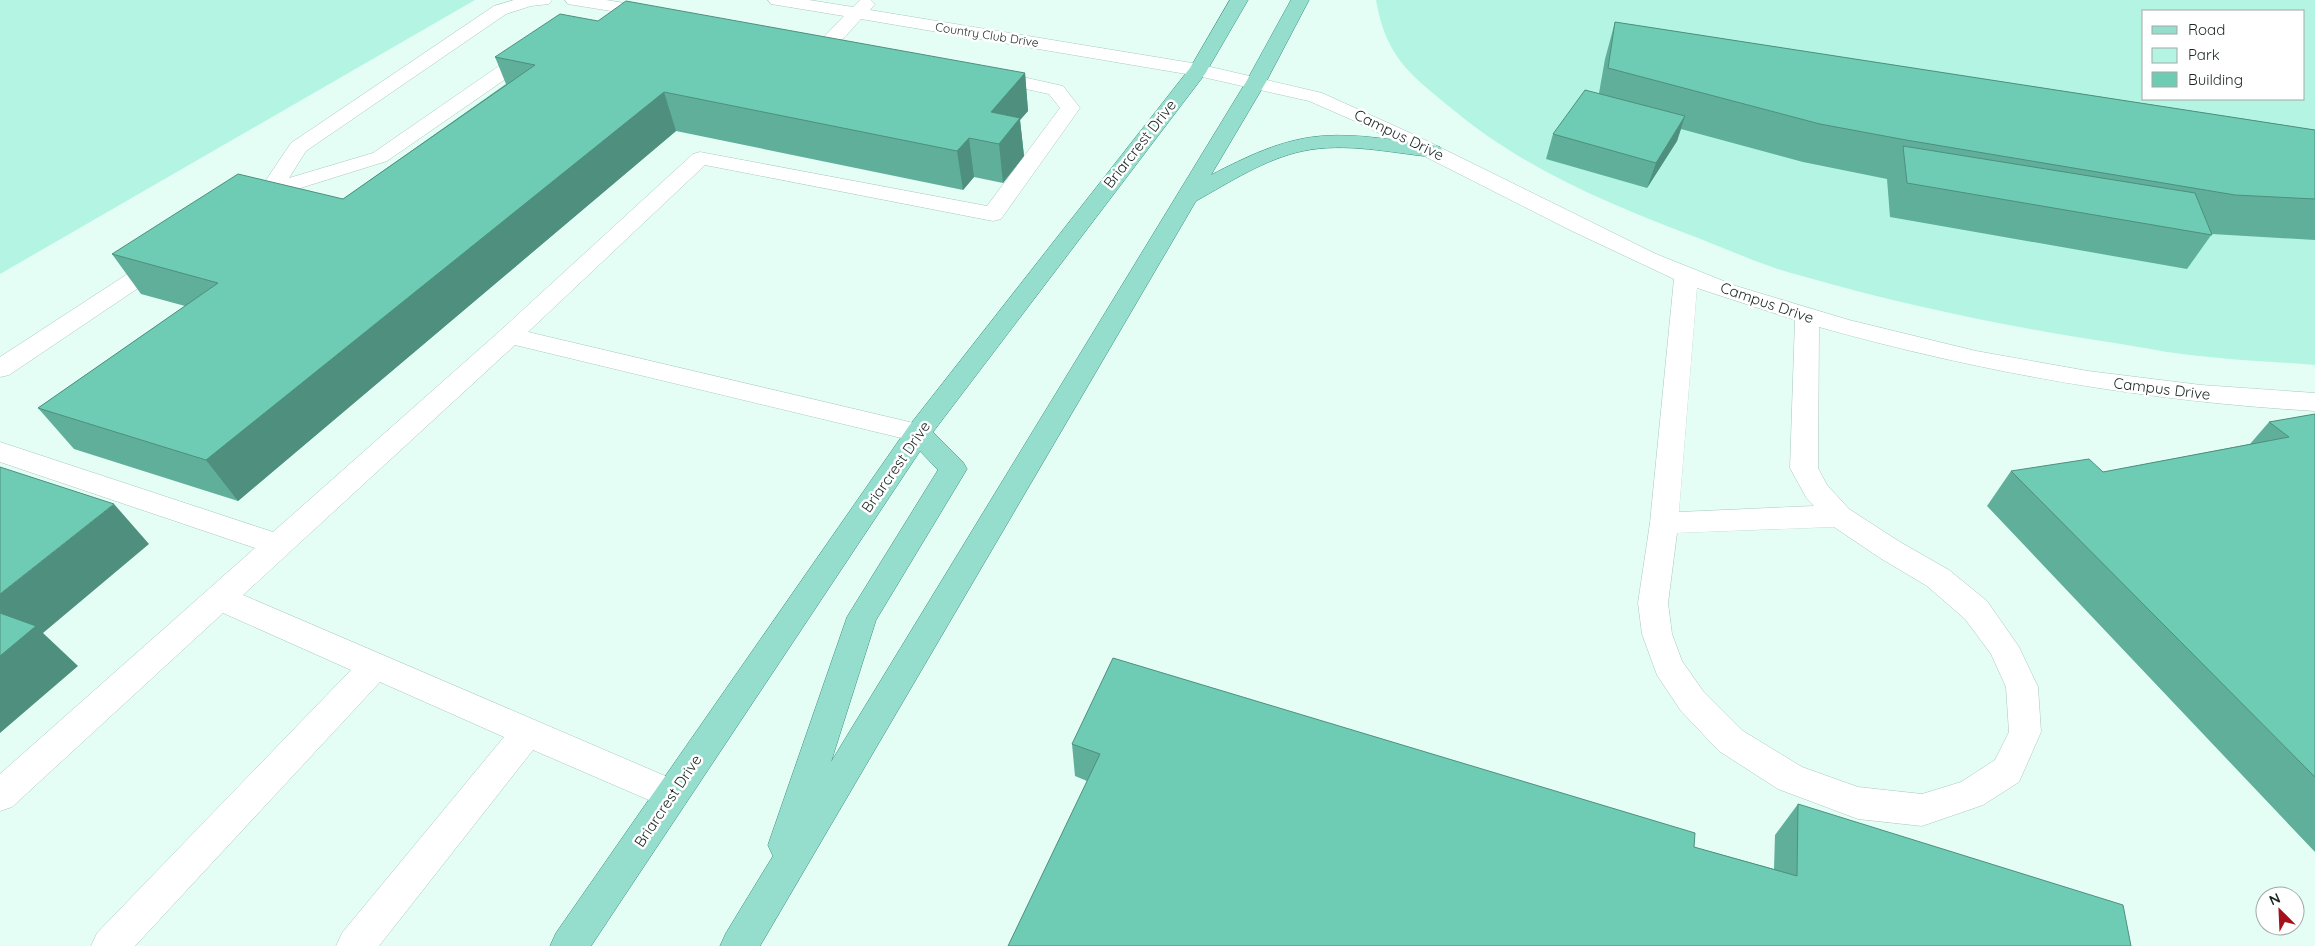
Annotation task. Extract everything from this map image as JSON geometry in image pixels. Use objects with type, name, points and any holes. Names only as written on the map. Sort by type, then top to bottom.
[{"type":"main road","name":"Briarcrest Drive","points":[[569,946],[918,433],[1198,70],[1239,0]]},
{"type":"main road","points":[[739,946],[1256,82],[1300,0]]},
{"type":"main road","points":[[1187,198],[1254,162],[1288,149],[1305,145],[1329,142],[1432,151]]},
{"type":"main road","points":[[770,894],[862,617],[953,470],[918,433]]},
{"type":"street","points":[[270,190],[298,147],[500,10],[529,1],[543,0]]},
{"type":"street","points":[[574,0],[676,17]]},
{"type":"street","name":"Country Club Drive","points":[[777,0],[1198,70],[1256,82]]},
{"type":"street","points":[[828,42],[870,0]]},
{"type":"street","points":[[576,21],[601,4]]},
{"type":"street","points":[[809,39],[847,46]]},
{"type":"street","points":[[237,212],[270,190],[380,157],[543,44]]},
{"type":"street","points":[[0,796],[510,336],[700,158],[993,214],[1070,108],[1056,90],[970,72]]},
{"type":"street","name":"Campus Drive","points":[[1256,82],[1334,104],[1432,151],[1570,222],[1686,275],[1807,317],[1971,359],[2064,376],[2157,389],[2254,399],[2315,402]]},
{"type":"street","points":[[0,369],[180,250]]},
{"type":"street","points":[[1686,275],[1664,524],[1653,603],[1657,634],[1668,666],[1692,701],[1731,741],[1790,778],[1858,804],[1922,810],[1971,794],[2007,771],[2025,732],[2022,687],[2007,655],[1976,610],[1938,578],[1890,550],[1839,516],[1817,492],[1804,468],[1807,317]]},
{"type":"street","points":[[510,336],[918,433]]},
{"type":"street","points":[[0,452],[278,545]]},
{"type":"street","points":[[1664,524],[1839,516]]},
{"type":"street","points":[[219,598],[672,795]]},
{"type":"street","points":[[110,946],[375,666]]},
{"type":"street","points":[[355,946],[528,732]]},
{"type":"green space","points":[[0,0],[475,0],[0,274]]},
{"type":"green space","points":[[1376,0],[2315,0],[2315,365],[2188,355],[2040,331],[1881,297],[1762,263],[1634,213],[1571,185],[1511,152],[1483,133],[1426,88],[1403,65],[1387,37]]},
{"type":"building","points":[[626,1],[1025,73],[991,112],[1020,118],[999,144],[969,138],[957,151],[664,92],[206,460],[38,408],[218,283],[112,254],[238,174],[343,199],[535,65],[495,57],[560,14],[598,21]]},
{"type":"building","points":[[1615,22],[2315,130],[2315,199],[2235,195],[1820,124],[1608,68]]},
{"type":"building","points":[[1585,90],[1685,116],[1656,163],[1553,134]]},
{"type":"building","points":[[1903,146],[2195,193],[2212,235],[1907,183]]},
{"type":"building","points":[[2315,414],[2315,777],[2011,471],[2089,459],[2103,472],[2289,437],[2269,422]]},
{"type":"building","points":[[0,467],[114,504],[0,594]]},
{"type":"building","points":[[0,613],[36,626],[0,656]]},
{"type":"building","points":[[1113,658],[1695,833],[1694,847],[1797,876],[1798,804],[2123,905],[2131,946],[1008,946],[1100,754],[1072,744]]}]
